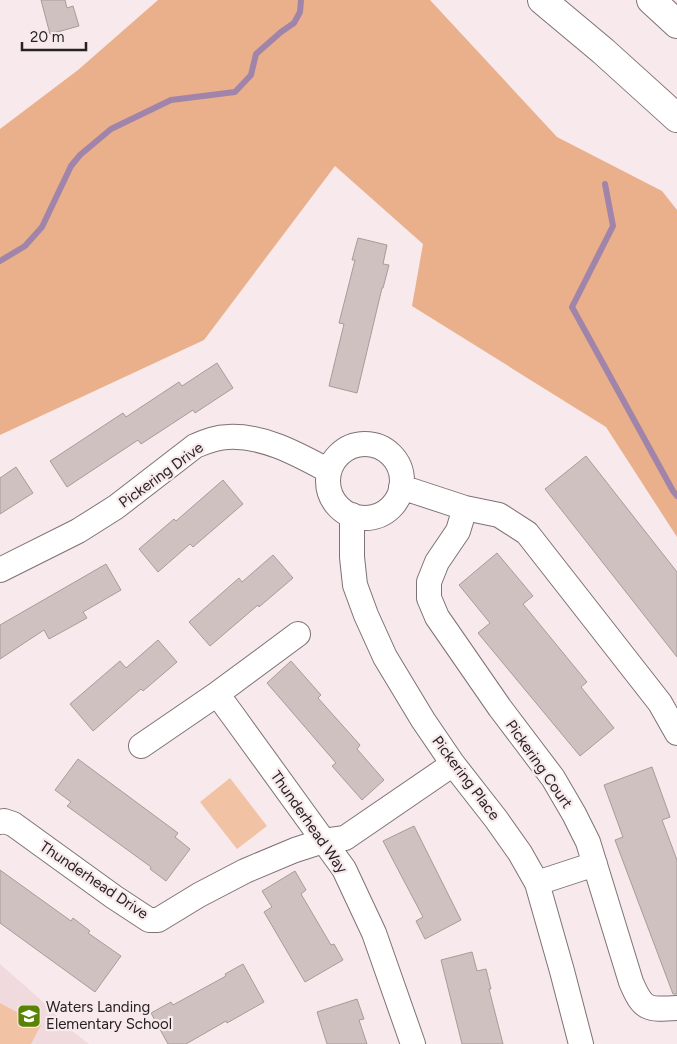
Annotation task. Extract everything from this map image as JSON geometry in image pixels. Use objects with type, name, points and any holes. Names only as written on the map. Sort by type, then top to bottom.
[{"type":"main road","points":[[542,0],[603,51],[677,118]]},
{"type":"main road","points":[[651,0],[677,24]]},
{"type":"street","name":"Pickering Drive","points":[[0,570],[78,531],[116,508],[195,446],[210,440],[227,437],[249,437],[302,457],[329,472]]},
{"type":"street","points":[[366,444],[378,446],[389,452],[397,462],[401,474],[401,487],[398,497],[392,506],[383,513],[363,518],[352,515],[335,503],[330,493],[329,472],[342,452],[353,446],[366,444]]},
{"type":"street","points":[[401,487],[465,508],[499,515],[527,533],[660,703],[677,733]]},
{"type":"street","name":"Pickering Court","points":[[465,508],[458,530],[437,562],[429,582],[429,598],[437,617],[495,701],[553,778],[574,814],[588,842],[631,982],[638,998],[646,1007],[658,1010],[677,1008]]},
{"type":"street","name":"Pickering Place","points":[[352,515],[352,557],[355,586],[366,615],[385,657],[423,720],[453,764],[496,818],[520,853],[537,883],[581,1044]]},
{"type":"street","points":[[142,746],[298,634]]},
{"type":"street","name":"Thunderhead Way","points":[[217,694],[344,869],[374,933],[413,1044]]},
{"type":"street","name":"Thunderhead Drive","points":[[0,822],[4,821],[13,824],[114,897],[149,920],[158,920],[199,895],[245,871],[295,850],[323,841],[345,838],[453,764]]},
{"type":"street","points":[[537,883],[595,864]]},
{"type":"shaded area","points":[[158,0],[430,0],[557,137],[662,191],[677,210],[677,537],[606,427],[412,306],[423,244],[335,166],[204,340],[0,435],[0,129],[78,70]]},
{"type":"shaded area","points":[[230,778],[267,826],[237,849],[200,802]]},
{"type":"shaded area","name":"Waters Landing Elementary School","points":[[0,964],[42,1001],[72,1031],[89,1044],[0,1044]]},
{"type":"shaded area","points":[[0,1003],[41,1025],[31,1044],[0,1044]]},
{"type":"building","points":[[41,0],[65,0],[67,8],[73,6],[79,26],[50,34]]},
{"type":"building","points":[[358,238],[387,245],[383,264],[389,265],[357,393],[329,386],[344,324],[339,323],[355,260],[352,260]]},
{"type":"building","points":[[217,363],[233,388],[195,413],[193,410],[141,444],[138,440],[67,487],[50,461],[123,413],[126,417],[179,382],[182,386]]},
{"type":"building","points":[[586,456],[677,572],[677,657],[545,489]]},
{"type":"building","points":[[16,467],[33,493],[0,514],[0,478]]},
{"type":"building","points":[[223,480],[243,504],[193,547],[190,544],[158,572],[139,549],[174,519],[176,521]]},
{"type":"building","points":[[497,553],[533,596],[523,604],[587,682],[581,687],[614,728],[580,756],[478,633],[490,623],[459,585]]},
{"type":"building","points":[[273,555],[293,578],[210,646],[189,622],[239,578],[242,582]]},
{"type":"building","points":[[106,564],[121,590],[83,612],[87,618],[49,639],[44,630],[0,659],[0,625]]},
{"type":"building","points":[[158,640],[177,662],[143,691],[141,689],[93,731],[70,704],[120,661],[126,668]]},
{"type":"building","points":[[291,661],[321,695],[318,698],[360,745],[357,749],[384,780],[362,800],[332,766],[336,763],[267,683]]},
{"type":"building","points":[[78,759],[178,833],[175,837],[190,849],[166,881],[150,869],[151,867],[67,806],[71,802],[55,790]]},
{"type":"building","points":[[652,767],[670,817],[662,820],[677,860],[677,994],[673,994],[615,840],[623,837],[604,785]]},
{"type":"building","points":[[414,826],[461,920],[425,939],[416,921],[423,917],[383,841]]},
{"type":"building","points":[[0,870],[71,921],[73,918],[90,931],[88,933],[121,956],[95,992],[0,923]]},
{"type":"building","points":[[295,871],[306,890],[301,894],[331,945],[334,944],[343,960],[305,982],[264,912],[272,907],[262,891]]},
{"type":"building","points":[[472,952],[477,971],[486,969],[503,1044],[462,1044],[441,960]]},
{"type":"building","points":[[243,964],[264,1002],[186,1044],[168,1044],[151,1013],[171,1002],[173,1005],[226,976],[225,974]]},
{"type":"building","points":[[357,999],[364,1019],[359,1020],[367,1044],[327,1044],[317,1012]]},
{"type":"waterway","points":[[0,261],[25,246],[42,227],[71,166],[80,155],[111,129],[171,100],[235,92],[251,75],[256,54],[294,23],[300,12],[301,0]]},
{"type":"waterway","points":[[605,184],[613,226],[572,307],[677,496]]},
{"type":"place","name":"Waters Landing Elementary School","points":[[29,1016]]}]
